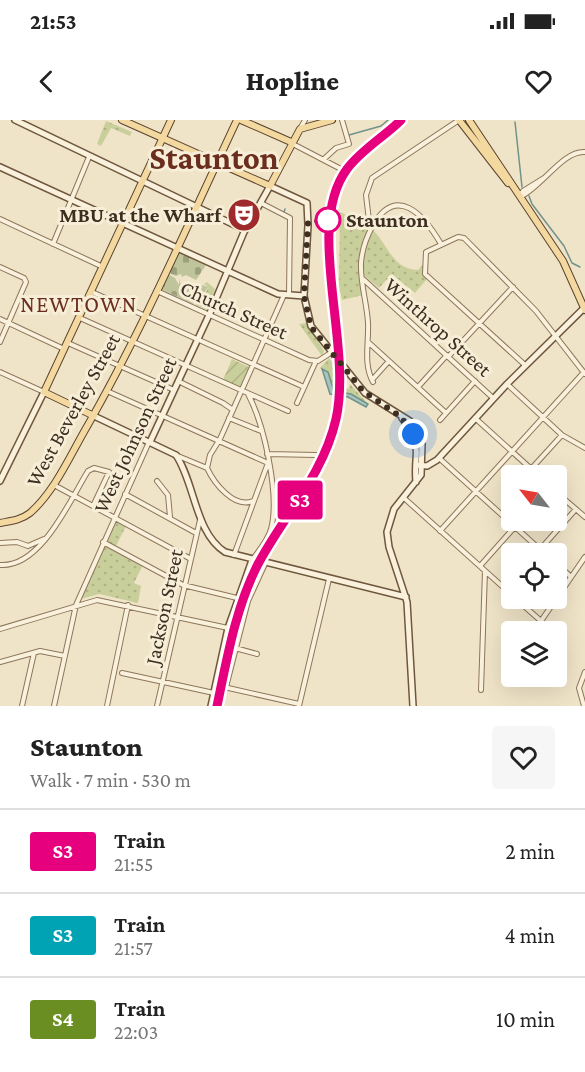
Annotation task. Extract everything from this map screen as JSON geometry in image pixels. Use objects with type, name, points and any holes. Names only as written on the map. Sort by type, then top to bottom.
[{"type":"main road","points":[[122,120],[147,131],[161,141],[217,162],[270,186],[291,142],[302,127],[332,120]]},
{"type":"main road","points":[[94,416],[44,392],[171,120]]},
{"type":"main road","points":[[239,120],[291,142]]},
{"type":"main road","name":"West Beverley Street","points":[[0,523],[25,516],[53,484],[94,416],[239,120]]},
{"type":"main road","points":[[459,120],[499,174],[511,186]]},
{"type":"main road","points":[[470,120],[581,291],[585,309]]},
{"type":"street","points":[[15,120],[245,230]]},
{"type":"street","points":[[302,127],[305,120]]},
{"type":"street","points":[[324,159],[336,148],[349,144],[342,120]]},
{"type":"street","points":[[370,230],[366,195],[372,178],[459,120]]},
{"type":"street","points":[[291,142],[339,168]]},
{"type":"street","points":[[519,197],[541,184],[574,153],[585,152]]},
{"type":"street","points":[[53,244],[89,157]]},
{"type":"street","points":[[0,167],[286,295],[304,296]]},
{"type":"street","points":[[270,186],[307,203],[304,296],[311,327],[367,396],[409,420],[418,433],[422,446],[416,482],[391,515],[387,535],[406,597],[414,706]]},
{"type":"street","name":"West Johnson Street","points":[[54,706],[76,605],[209,315],[245,230],[270,186]]},
{"type":"street","points":[[207,468],[286,295],[290,218],[261,203]]},
{"type":"street","points":[[389,361],[373,381],[367,363],[367,312],[362,278],[362,255],[370,230],[383,210],[393,206],[402,206],[424,217],[441,244]]},
{"type":"street","points":[[0,219],[103,267]]},
{"type":"street","points":[[441,531],[584,373],[556,335],[513,287],[464,238],[460,237],[441,244],[426,252],[425,274],[525,365]]},
{"type":"street","points":[[0,276],[2,267],[26,280],[0,342]]},
{"type":"street","name":"Winthrop Street","points":[[362,278],[493,398]]},
{"type":"street","points":[[418,387],[513,287]]},
{"type":"street","name":"Church Street","points":[[156,291],[316,361]]},
{"type":"street","points":[[92,292],[304,387]]},
{"type":"street","points":[[420,466],[440,458],[525,365],[585,309]]},
{"type":"street","points":[[80,318],[288,411]]},
{"type":"street","points":[[0,319],[174,390]]},
{"type":"street","points":[[368,342],[446,413]]},
{"type":"street","points":[[297,403],[316,361],[332,352]]},
{"type":"street","points":[[0,372],[44,392],[0,481]]},
{"type":"street","points":[[178,381],[224,403],[233,410]]},
{"type":"street","points":[[440,420],[474,381]]},
{"type":"street","points":[[507,384],[562,435],[584,447]]},
{"type":"street","points":[[107,391],[268,463]]},
{"type":"street","points":[[211,706],[237,598],[252,560],[267,538],[272,523],[267,454],[248,393]]},
{"type":"street","points":[[94,416],[207,468],[214,483],[222,491],[244,502],[254,501]]},
{"type":"street","points":[[229,418],[261,431]]},
{"type":"street","points":[[476,418],[527,465]]},
{"type":"street","points":[[535,465],[562,435]]},
{"type":"street","points":[[267,454],[315,455]]},
{"type":"street","points":[[178,456],[201,516],[215,544],[234,556],[406,597]]},
{"type":"street","points":[[440,458],[501,513]]},
{"type":"street","points":[[234,556],[268,463]]},
{"type":"street","points":[[0,566],[31,555],[45,539],[90,469],[109,472],[93,506]]},
{"type":"street","points":[[157,481],[168,495],[170,517]]},
{"type":"street","points":[[53,484],[189,558]]},
{"type":"street","points":[[125,494],[196,533]]},
{"type":"street","points":[[404,498],[501,585]]},
{"type":"street","points":[[567,501],[585,517]]},
{"type":"street","points":[[545,543],[576,509]]},
{"type":"street","name":"Jackson Street","points":[[157,706],[189,558],[201,516]]},
{"type":"street","points":[[480,566],[512,531]]},
{"type":"street","points":[[521,531],[534,543]]},
{"type":"street","points":[[0,543],[17,542],[28,546],[45,539]]},
{"type":"street","points":[[103,542],[183,585],[237,598]]},
{"type":"street","points":[[567,581],[585,557]]},
{"type":"street","points":[[226,687],[248,601],[265,564]]},
{"type":"street","points":[[481,690],[485,571]]},
{"type":"street","points":[[567,573],[570,576]]},
{"type":"street","points":[[215,685],[299,705],[329,579]]},
{"type":"street","points":[[0,628],[97,600],[228,628]]},
{"type":"street","points":[[107,706],[128,605]]},
{"type":"street","points":[[527,609],[541,621],[549,609]]},
{"type":"street","points":[[235,648],[257,654]]},
{"type":"street","points":[[0,662],[40,651],[65,656]]},
{"type":"street","points":[[22,706],[34,653]]},
{"type":"street","points":[[584,706],[579,688],[585,672]]},
{"type":"street","points":[[122,673],[213,693]]},
{"type":"green space","points":[[106,121],[132,132],[130,136],[111,128],[101,146],[97,144]]},
{"type":"green space","points":[[340,212],[376,233],[401,265],[418,270],[423,264],[423,275],[427,279],[415,293],[392,274],[379,288],[361,273],[363,295],[342,300],[339,285]]},
{"type":"green space","points":[[179,252],[206,265],[196,280],[186,275],[182,277],[181,274],[176,276],[169,273]]},
{"type":"green space","points":[[168,274],[175,278],[179,285],[179,279],[181,285],[196,291],[199,284],[208,287],[196,305],[195,301],[193,304],[161,289]]},
{"type":"green space","points":[[207,282],[215,289],[207,310],[196,305],[201,294],[204,297],[200,305],[205,307],[209,298],[205,295],[208,287],[204,284]]},
{"type":"green space","points":[[306,323],[324,351],[322,356],[299,324]]},
{"type":"green space","points":[[329,358],[340,372],[339,388],[342,388],[343,376],[346,388],[349,389],[350,384],[368,404],[332,389],[328,372],[320,368]]},
{"type":"green space","points":[[232,359],[249,367],[240,387],[223,380]]},
{"type":"green space","points":[[116,520],[126,526],[114,550],[143,565],[134,583],[141,586],[138,603],[99,594],[81,599]]},
{"type":"water","points":[[322,369],[328,372],[334,391],[351,394],[368,404],[366,407],[348,397],[330,394]]},
{"type":"waterway","points":[[349,135],[381,126],[388,120]]},
{"type":"waterway","points":[[515,122],[522,187]]},
{"type":"waterway","points":[[529,196],[532,204],[564,246],[572,263],[580,267]]},
{"type":"railway","points":[[217,706],[232,635],[249,583],[267,548],[322,459],[336,419],[340,389],[339,357],[329,257],[329,226],[334,197],[351,165],[401,120]]},
{"type":"train","name":"S3","points":[[217,706],[234,627],[248,587],[261,558],[319,467],[336,419],[341,362],[328,230],[333,194],[352,163],[401,120]]},
{"type":"place","name":"MBU at the Wharf","points":[[244,215]]},
{"type":"place","name":"Staunton","points":[[328,220]]},
{"type":"district","name":"Staunton","points":[[214,157]]},
{"type":"district","name":"NEWTOWN","points":[[79,304]]},
{"type":"route","points":[[328,220],[308,222],[304,296],[309,324],[363,391],[401,417],[413,434]]}]
